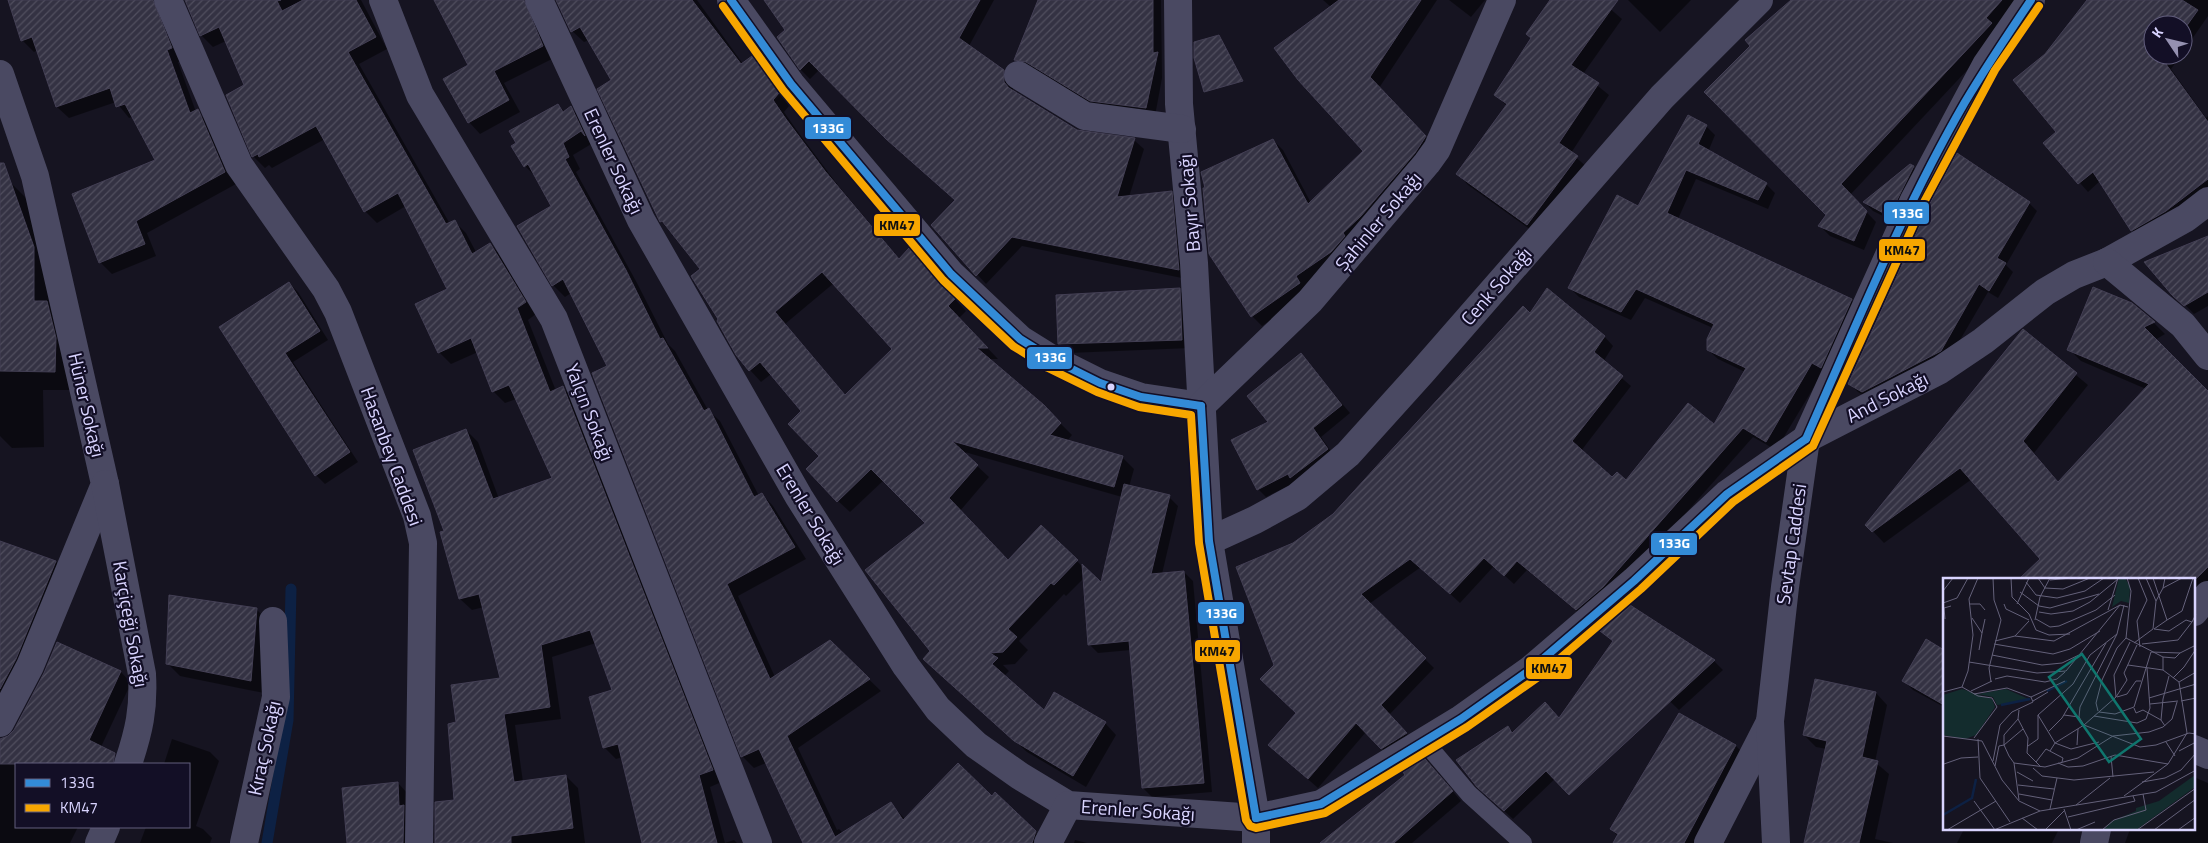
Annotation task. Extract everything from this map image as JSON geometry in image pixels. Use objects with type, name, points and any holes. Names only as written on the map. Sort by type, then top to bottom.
[{"type":"street","name":"Hasanbey Caddesi","points":[[168,0],[239,165],[326,289],[338,312],[417,516],[423,543],[419,843]]},
{"type":"street","name":"Yalçın Sokağı","points":[[383,0],[420,95],[554,318],[758,843]]},
{"type":"street","name":"Erenler Sokağı","points":[[539,0],[641,220],[799,497],[906,666],[938,709],[976,745],[1020,776],[1068,805],[1256,831]]},
{"type":"street","points":[[731,0],[792,84],[951,274],[1020,339],[1052,359],[1100,383],[1141,397],[1201,406]]},
{"type":"street","name":"Bayır Sokağı","points":[[1178,0],[1182,129],[1194,263],[1209,541],[1256,831]]},
{"type":"street","name":"Şahinler Sokağı","points":[[1201,406],[1310,301],[1427,163],[1436,149],[1502,0]]},
{"type":"street","name":"Cenk Sokağı","points":[[1209,541],[1255,520],[1297,497],[1348,454],[1662,97],[1759,0]]},
{"type":"street","name":"Sevtap Caddesi","points":[[1776,843],[1770,721],[1785,587],[1806,439],[1914,200],[1986,66],[2031,0]]},
{"type":"street","name":"Hüner Sokağı","points":[[0,74],[35,176],[105,484],[30,666],[0,723]]},
{"type":"street","points":[[1018,75],[1084,116],[1182,129]]},
{"type":"street","name":"And Sokağı","points":[[1256,831],[1321,804],[1461,719],[1530,670],[1634,581],[1727,494],[1806,439],[1940,370],[1982,341],[2045,292],[2074,276],[2107,262],[2186,218],[2208,202]]},
{"type":"street","points":[[2107,262],[2183,325],[2208,356]]},
{"type":"street","name":"Karçiçeği Sokağı","points":[[105,484],[142,674],[144,699],[140,728],[128,763]]},
{"type":"street","points":[[2196,610],[2208,595]]},
{"type":"street","name":"Kıraç Sokağı","points":[[244,843],[276,697],[273,621]]},
{"type":"street","points":[[1708,843],[1770,721]]},
{"type":"street","points":[[2196,750],[2208,755]]},
{"type":"street","points":[[1048,843],[1068,805]]},
{"type":"street","points":[[99,843],[106,828]]},
{"type":"street","points":[[2094,843],[2097,830]]},
{"type":"lane","points":[[1424,741],[1469,794],[1523,843]]},
{"type":"building","points":[[8,0],[153,0],[172,48],[167,50],[190,113],[198,109],[225,172],[136,221],[145,244],[99,263],[72,194],[155,160],[125,104],[116,107],[110,88],[56,107],[32,37],[21,41]]},
{"type":"building","points":[[185,0],[281,0],[277,1],[282,11],[303,0],[356,0],[376,37],[348,52],[446,224],[455,220],[472,254],[490,243],[526,302],[517,308],[550,392],[563,386],[713,770],[699,775],[717,843],[642,843],[618,744],[603,748],[589,697],[612,690],[590,630],[541,645],[550,707],[504,714],[514,782],[566,775],[573,828],[511,836],[511,843],[435,843],[435,802],[454,800],[448,724],[456,722],[451,685],[500,678],[479,594],[459,599],[440,532],[444,531],[413,450],[466,429],[493,499],[552,478],[509,385],[492,392],[471,338],[438,353],[415,304],[447,289],[398,193],[364,212],[316,126],[259,157],[258,154],[252,157],[226,95],[244,85],[219,27],[200,36]]},
{"type":"building","points":[[434,0],[524,0],[543,46],[494,71],[509,100],[468,123],[443,79],[468,65]]},
{"type":"building","points":[[556,0],[692,0],[741,64],[752,56],[779,93],[773,100],[786,119],[825,171],[899,259],[909,248],[955,299],[948,306],[988,348],[977,348],[1044,405],[1061,423],[1050,435],[1123,456],[1114,487],[952,441],[978,465],[949,498],[1008,560],[1041,525],[1078,560],[1054,585],[1051,583],[1008,629],[1017,637],[1003,652],[990,653],[998,658],[992,664],[1044,710],[1054,692],[1106,722],[1073,776],[1014,741],[923,659],[930,651],[865,570],[925,523],[871,469],[837,502],[806,469],[819,456],[788,424],[801,411],[760,362],[749,371],[736,355],[717,321],[718,319],[691,276],[700,269],[662,221],[660,222],[597,89],[611,80],[580,27],[571,32]],"holes":[[[822,272],[892,349],[845,395],[775,312]]]},
{"type":"building","points":[[764,0],[980,0],[959,38],[1004,70],[1004,82],[1009,88],[1077,130],[1135,138],[1117,197],[1172,191],[1179,270],[1012,237],[976,276],[931,225],[955,200],[886,139],[809,61],[800,70],[777,37],[785,30]]},
{"type":"building","points":[[1038,0],[1153,0],[1153,53],[1158,52],[1146,108],[1090,101],[1026,62],[1014,60]]},
{"type":"building","points":[[1339,0],[1421,0],[1370,77],[1426,136],[1415,153],[1361,216],[1343,233],[1345,236],[1331,252],[1296,276],[1300,283],[1251,317],[1209,254],[1203,188],[1205,188],[1201,172],[1273,139],[1308,204],[1363,151],[1298,80],[1274,48]]},
{"type":"building","points":[[1550,0],[1618,0],[1571,65],[1599,83],[1559,143],[1578,156],[1527,225],[1456,174],[1507,104],[1494,95],[1531,38],[1526,34]]},
{"type":"building","points":[[1791,0],[2002,0],[1986,18],[1992,23],[1841,184],[1867,211],[1854,241],[1818,226],[1826,215],[1704,92],[1750,46],[1745,40]]},
{"type":"building","points":[[2087,0],[2182,0],[2198,10],[2193,17],[2193,15],[2143,15],[2143,65],[2167,65],[2208,122],[2208,179],[2166,211],[2131,231],[2093,172],[2078,184],[2043,143],[2056,132],[2013,80],[2045,54]]},
{"type":"building","points":[[1219,35],[1243,81],[1204,92],[1194,58],[1194,42]]},
{"type":"building","points":[[558,104],[563,112],[571,106],[585,136],[581,131],[563,143],[569,157],[565,159],[626,270],[660,339],[663,338],[704,411],[709,408],[754,497],[762,493],[795,547],[727,584],[770,679],[830,640],[870,679],[787,736],[835,837],[891,802],[903,820],[958,763],[992,796],[995,792],[1036,831],[1032,843],[803,843],[759,749],[741,757],[592,373],[607,366],[563,279],[552,286],[517,226],[551,206],[528,164],[524,167],[511,146],[516,143],[509,131]]},
{"type":"building","points":[[1688,115],[1707,125],[1698,144],[1767,183],[1758,200],[1686,170],[1667,213],[1852,299],[1821,368],[1812,363],[1766,442],[1743,428],[1603,587],[1576,610],[1517,561],[1504,576],[1484,558],[1450,594],[1410,559],[1361,594],[1426,658],[1381,705],[1407,733],[1381,749],[1356,723],[1308,779],[1268,745],[1296,713],[1260,679],[1274,665],[1236,567],[1293,543],[1333,514],[1523,306],[1530,313],[1547,288],[1605,336],[1594,352],[1623,376],[1572,441],[1612,477],[1617,472],[1626,480],[1688,403],[1714,424],[1746,368],[1707,350],[1707,339],[1714,324],[1636,289],[1621,312],[1568,288],[1617,195],[1638,206]]},
{"type":"building","points":[[1957,153],[2030,202],[1997,258],[2006,263],[1989,291],[1979,284],[1941,351],[1862,392],[1848,384],[1928,207]]},
{"type":"building","points":[[0,163],[4,163],[34,247],[34,301],[47,301],[56,338],[55,372],[0,371]]},
{"type":"building","points":[[1910,164],[1914,166],[1889,216],[1863,202]]},
{"type":"building","points":[[2208,236],[2208,292],[2184,306],[2144,262]]},
{"type":"building","points":[[289,282],[320,331],[285,353],[350,452],[315,476],[219,327]]},
{"type":"building","points":[[2093,287],[2132,303],[2155,322],[2144,327],[2208,391],[2208,567],[2196,579],[2020,578],[2040,559],[1960,468],[1872,532],[1865,525],[2023,329],[2077,373],[2023,441],[2058,482],[2149,384],[2067,350]]},
{"type":"building","points":[[1180,288],[1182,340],[1058,344],[1056,295]]},
{"type":"building","points":[[1301,353],[1342,405],[1313,428],[1328,449],[1290,478],[1288,474],[1257,490],[1231,440],[1268,422],[1247,396]]},
{"type":"building","points":[[1124,484],[1170,495],[1151,574],[1184,571],[1204,783],[1142,788],[1129,641],[1088,645],[1082,564],[1101,582]]},
{"type":"building","points":[[0,541],[56,561],[16,659],[0,689]]},
{"type":"building","points":[[169,595],[257,608],[251,681],[166,664]]},
{"type":"building","points":[[1630,605],[1715,660],[1569,795],[1546,771],[1504,811],[1477,787],[1456,760],[1508,726],[1512,733],[1545,702],[1559,718],[1613,641],[1600,631]]},
{"type":"building","points":[[1926,639],[1943,649],[1943,704],[1902,681]]},
{"type":"building","points":[[57,642],[121,671],[89,740],[115,753],[113,763],[0,764],[0,739],[8,736],[14,730],[44,673]]},
{"type":"building","points":[[1815,679],[1876,692],[1862,757],[1878,761],[1859,843],[1804,843],[1827,741],[1803,735]]},
{"type":"building","points":[[1679,713],[1736,745],[1684,843],[1613,843],[1618,834],[1610,829]]},
{"type":"building","points":[[1425,759],[1453,791],[1394,843],[1320,843],[1405,775],[1403,772]]},
{"type":"building","points":[[398,782],[399,806],[404,805],[403,843],[347,843],[342,788]]},
{"type":"waterway","points":[[267,843],[288,720],[291,589]]},
{"type":"transit line","name":"133G","points":[[731,0],[791,84],[951,274],[1020,339],[1052,359],[1100,383],[1141,397],[1201,406]]},
{"type":"transit line","name":"133G","points":[[1806,439],[1881,268],[1942,143],[1965,102],[2031,0]]},
{"type":"transit line","name":"KM47","points":[[723,6],[783,90],[943,280],[1013,346],[1048,368],[1097,392],[1139,407],[1191,415],[1199,543],[1246,820],[1250,826],[1256,828],[1325,813],[1467,727],[1537,678],[1641,589],[1733,502],[1813,446],[1923,204],[1995,70],[2039,6]]},
{"type":"transit line","name":"133G","points":[[1201,406],[1209,541],[1256,818]]},
{"type":"transit line","name":"133G","points":[[1256,818],[1321,804],[1461,719],[1530,670],[1634,581],[1727,494],[1806,439]]}]
